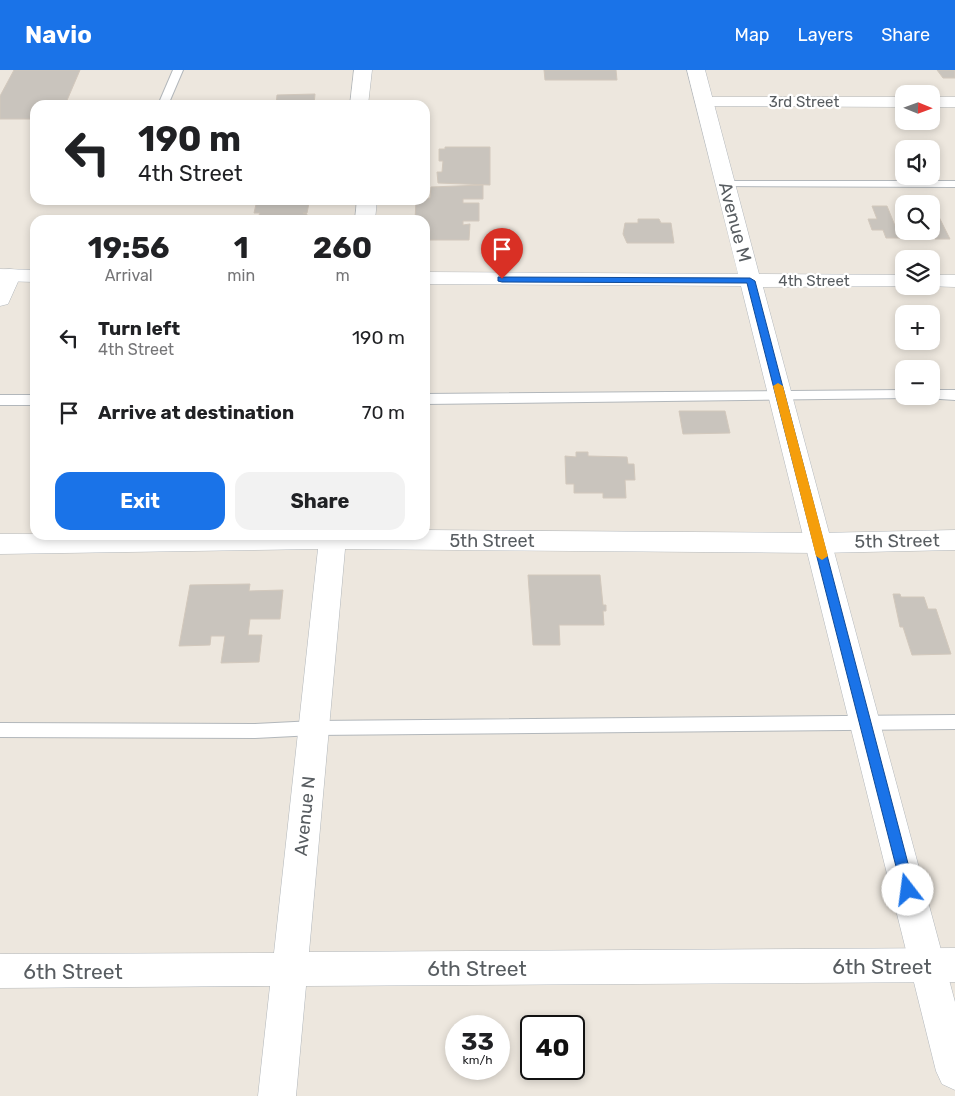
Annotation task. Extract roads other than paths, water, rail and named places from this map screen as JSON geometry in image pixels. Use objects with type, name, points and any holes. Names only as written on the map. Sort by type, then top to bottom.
[{"type":"street","points":[[360,100],[363,70]]},
{"type":"street","name":"Avenue M","points":[[696,70],[865,722],[941,966],[955,1070]]},
{"type":"street","name":"3rd Street","points":[[704,102],[895,102]]},
{"type":"street","points":[[940,102],[955,102]]},
{"type":"street","points":[[0,299],[5,275],[30,276]]},
{"type":"street","name":"4th Street","points":[[430,278],[895,281]]},
{"type":"street","points":[[940,281],[955,281]]},
{"type":"street","name":"5th Street","points":[[430,538],[819,543],[955,540]]},
{"type":"street","name":"5th Street","points":[[0,544],[190,540]]},
{"type":"street","name":"Avenue N","points":[[277,1096],[333,540]]},
{"type":"street","name":"6th Street","points":[[0,971],[941,966]]},
{"type":"lane","points":[[165,100],[178,70]]},
{"type":"lane","points":[[725,184],[955,184]]},
{"type":"lane","points":[[430,399],[895,395]]},
{"type":"lane","points":[[940,395],[955,395]]},
{"type":"lane","points":[[0,400],[30,400]]},
{"type":"lane","points":[[0,730],[255,731],[314,728],[955,722]]}]
